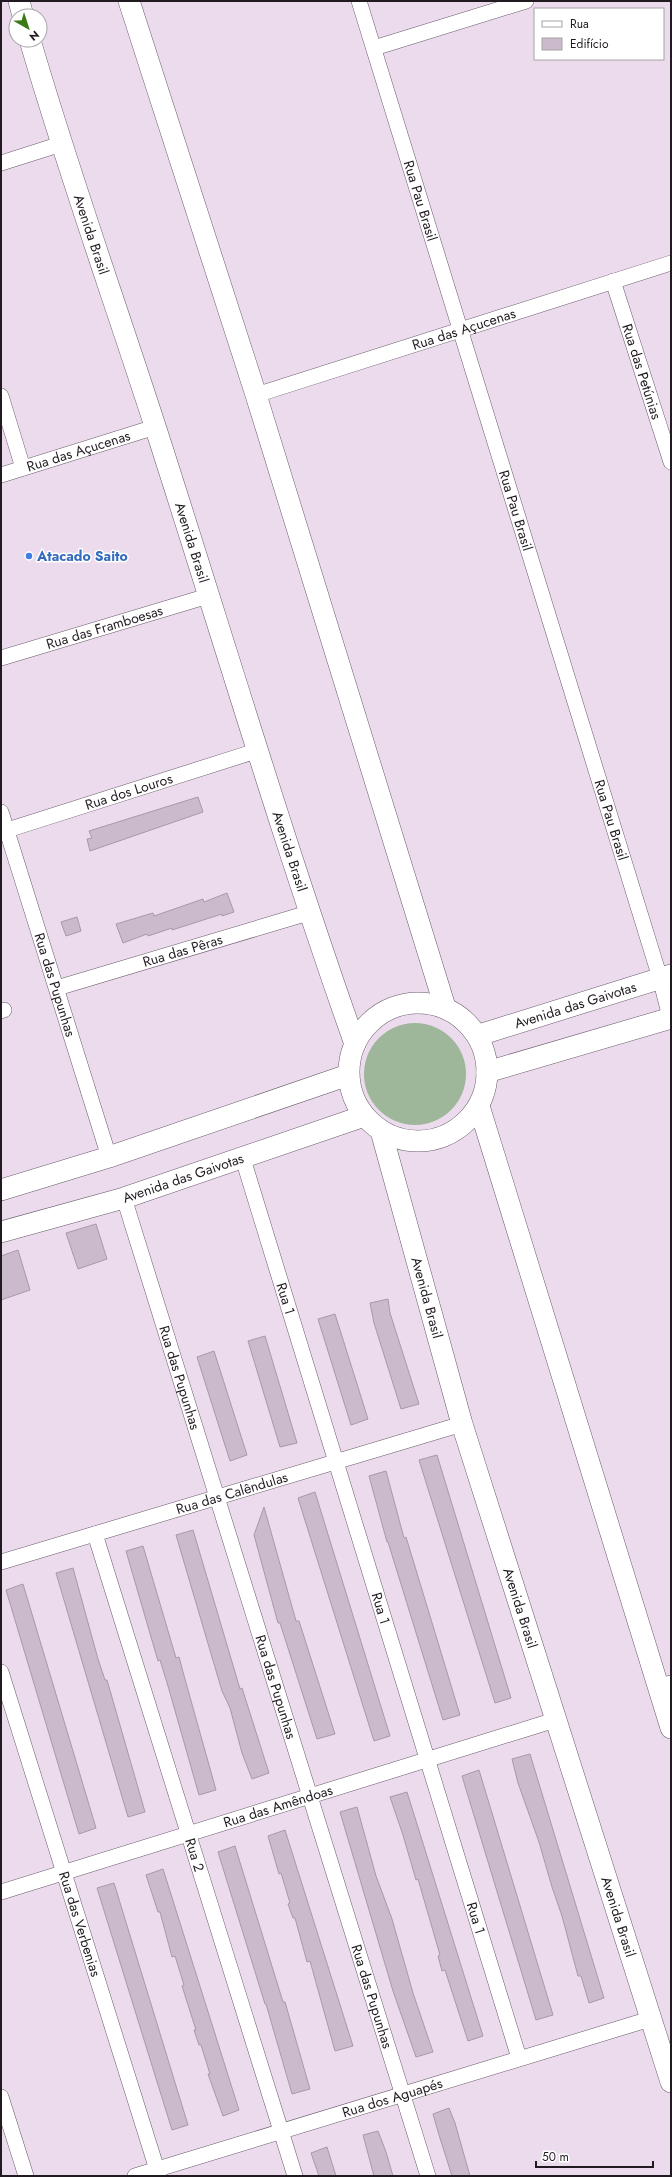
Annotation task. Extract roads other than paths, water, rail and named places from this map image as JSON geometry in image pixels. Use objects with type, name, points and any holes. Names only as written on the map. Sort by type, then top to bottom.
[{"type":"street","points":[[129,1],[256,395],[445,1007]]},
{"type":"street","name":"Rua Pau Brasil","points":[[359,1],[460,330],[666,976],[671,1019]]},
{"type":"street","points":[[374,48],[526,1]]},
{"type":"street","name":"Avenida Brasil","points":[[32,48],[61,144],[155,427],[308,913],[355,1044]]},
{"type":"street","points":[[1,163],[61,144]]},
{"type":"street","name":"Rua das Açucenas","points":[[256,395],[671,263]]},
{"type":"street","name":"Rua das Petúnias","points":[[613,281],[671,462]]},
{"type":"street","points":[[1,396],[23,468]]},
{"type":"street","name":"Rua das Açucenas","points":[[1,475],[155,427]]},
{"type":"street","name":"Rua das Framboesas","points":[[1,658],[208,596]]},
{"type":"street","name":"Rua dos Louros","points":[[4,831],[256,751]]},
{"type":"street","name":"Rua das Pupunhas","points":[[1,812],[4,831],[57,988],[109,1157]]},
{"type":"street","name":"Rua das Pêras","points":[[57,988],[308,913]]},
{"type":"street","name":"Avenida das Gaivotas","points":[[479,1035],[666,976]]},
{"type":"street","points":[[422,1002],[445,1007],[465,1020],[479,1035],[488,1060],[487,1084],[479,1106],[465,1124],[446,1136],[424,1141],[402,1140],[381,1131],[364,1116],[353,1097],[348,1075],[351,1052],[361,1032],[378,1015],[399,1005],[422,1002]]},
{"type":"street","points":[[487,1072],[671,1019]]},
{"type":"street","points":[[1,1190],[109,1157],[348,1075]]},
{"type":"street","points":[[479,1106],[664,1685],[671,1728]]},
{"type":"street","name":"Avenida das Gaivotas","points":[[1,1232],[124,1198],[243,1159],[364,1116]]},
{"type":"street","name":"Avenida Brasil","points":[[381,1131],[462,1424],[671,2082]]},
{"type":"street","name":"Rua 1","points":[[243,1159],[519,2058]]},
{"type":"street","name":"Rua das Pupunhas","points":[[124,1198],[428,2176]]},
{"type":"street","name":"Rua das Calêndulas","points":[[1,1562],[462,1424]]},
{"type":"street","name":"Rua 2","points":[[95,1534],[295,2176]]},
{"type":"street","name":"Rua das Verbenias","points":[[1,1672],[158,2173]]},
{"type":"street","name":"Rua das Amêndoas","points":[[1,1892],[555,1720]]},
{"type":"street","name":"Rua dos Aguapés","points":[[135,2176],[158,2173],[281,2131],[650,2019]]},
{"type":"street","points":[[1,2098],[26,2176]]},
{"type":"place","name":"Atacado Saito","points":[[29,556]]}]
